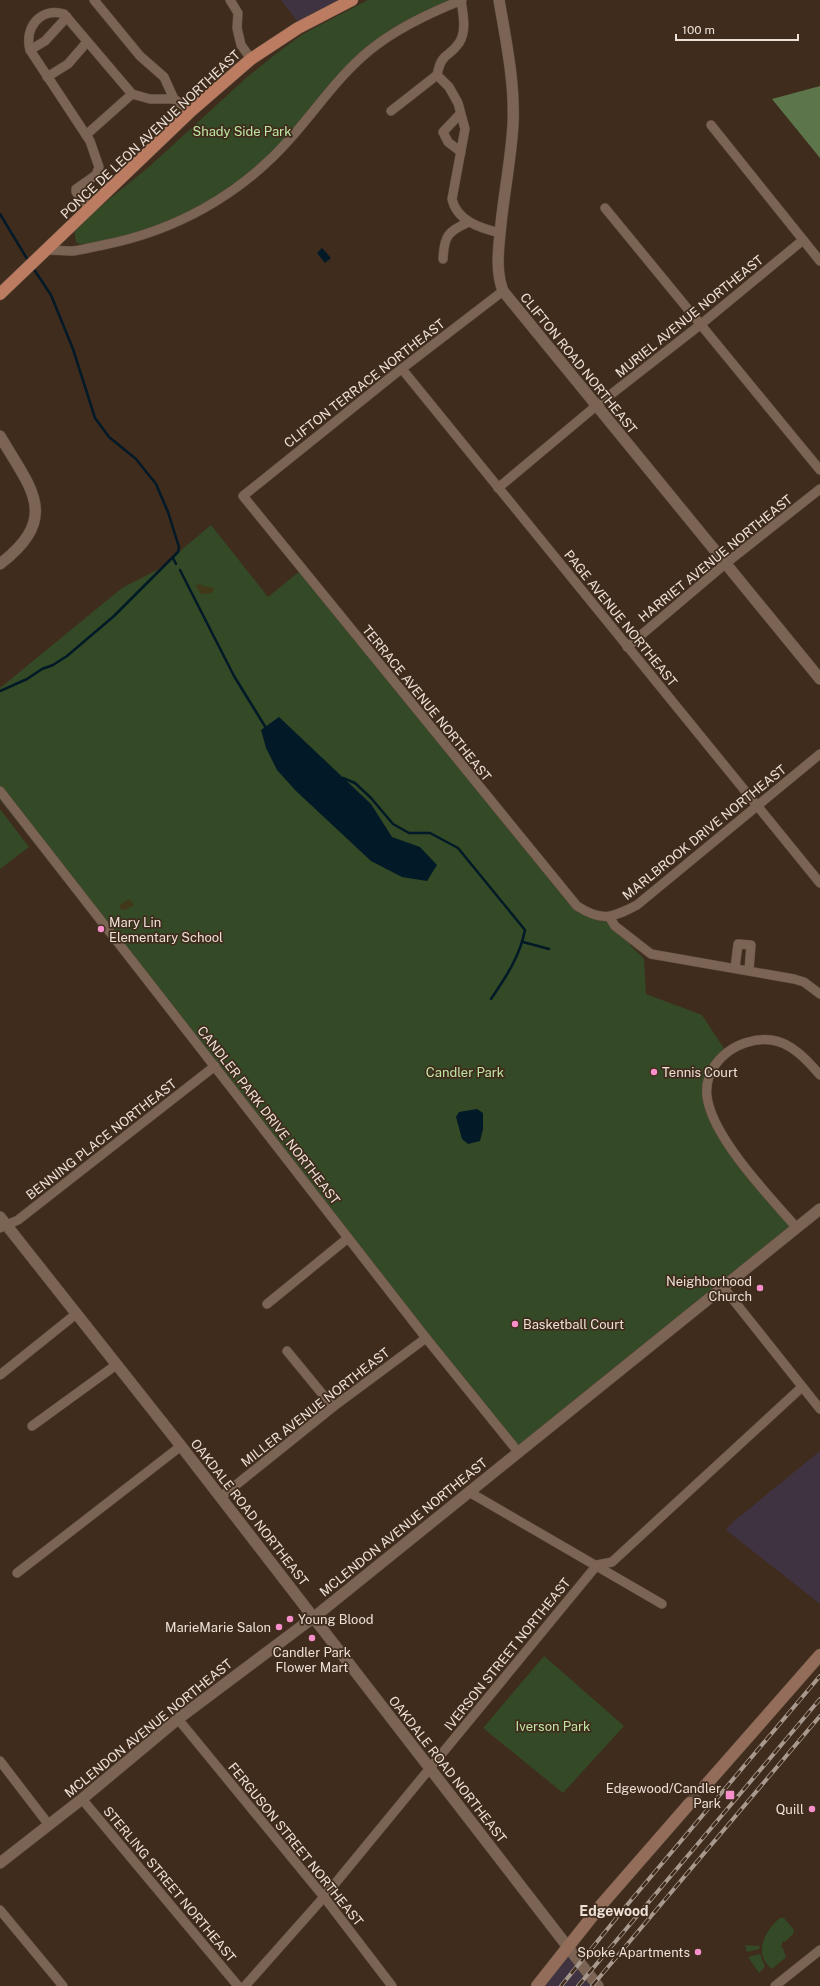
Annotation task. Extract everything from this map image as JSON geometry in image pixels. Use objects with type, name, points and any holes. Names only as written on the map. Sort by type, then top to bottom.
[{"type":"highway","name":"PONCE DE LEON AVENUE NORTHEAST","points":[[0,294],[191,111],[251,59],[316,17],[352,0]]},
{"type":"main road","points":[[705,1786],[820,1655]]},
{"type":"main road","points":[[537,1986],[568,1944],[690,1803]]},
{"type":"street","points":[[94,0],[135,51],[164,77],[166,85],[164,98]]},
{"type":"street","points":[[230,0],[238,13],[237,28],[241,45],[251,59]]},
{"type":"street","points":[[46,250],[73,251],[120,242],[167,228],[213,204],[253,175],[289,141],[350,68],[370,50],[399,29],[462,0],[464,24],[460,42],[440,62],[437,75],[391,111]]},
{"type":"street","name":"CLIFTON ROAD NORTHEAST","points":[[499,0],[513,98],[513,125],[500,233],[498,278],[503,291],[820,679]]},
{"type":"street","points":[[89,209],[76,192],[76,189],[98,172],[99,167],[86,135],[30,50],[27,40],[28,34],[36,21],[52,13],[59,12],[67,17],[132,94],[150,99],[174,99],[191,111]]},
{"type":"street","points":[[30,50],[45,42],[67,17]]},
{"type":"street","points":[[47,77],[68,64],[87,42]]},
{"type":"street","points":[[437,75],[449,88],[455,98],[465,128],[452,199],[454,207],[469,222],[482,228],[500,233]]},
{"type":"street","points":[[166,85],[172,91],[174,99]]},
{"type":"street","points":[[86,135],[132,94]]},
{"type":"street","points":[[460,114],[443,132],[448,142],[461,152]]},
{"type":"street","points":[[711,125],[820,261]]},
{"type":"street","points":[[605,208],[820,470]]},
{"type":"street","points":[[443,259],[444,242],[450,233],[459,226],[469,222]]},
{"type":"street","name":"MURIEL AVENUE NORTHEAST","points":[[498,488],[596,406],[700,325],[803,240]]},
{"type":"street","name":"CLIFTON TERRACE NORTHEAST","points":[[243,496],[402,369],[503,291]]},
{"type":"street","name":"PAGE AVENUE NORTHEAST","points":[[402,369],[820,883]]},
{"type":"street","points":[[0,436],[30,488],[34,500],[35,514],[34,524],[27,539],[17,551],[0,564]]},
{"type":"street","name":"HARRIET AVENUE NORTHEAST","points":[[627,647],[725,564],[820,489]]},
{"type":"street","name":"TERRACE AVENUE NORTHEAST","points":[[243,496],[577,906],[587,912],[610,918]]},
{"type":"street","name":"MARLBROOK DRIVE NORTHEAST","points":[[610,918],[637,905],[820,754]]},
{"type":"street","name":"CANDLER PARK DRIVE NORTHEAST","points":[[0,791],[126,955],[216,1066],[426,1338],[518,1453]]},
{"type":"street","points":[[610,918],[615,926],[651,954],[799,980],[820,994]]},
{"type":"street","points":[[735,968],[738,944],[752,945],[749,970]]},
{"type":"street","points":[[796,1228],[725,1141],[714,1122],[707,1100],[708,1081],[715,1064],[724,1054],[750,1043],[772,1040],[785,1044],[804,1058],[820,1075]]},
{"type":"street","name":"BENNING PLACE NORTHEAST","points":[[2,1224],[18,1220],[216,1066]]},
{"type":"street","name":"MCLENDON AVENUE NORTHEAST","points":[[0,1863],[82,1799],[178,1719],[313,1617],[820,1209]]},
{"type":"street","name":"OAKDALE ROAD NORTHEAST","points":[[2,1224],[76,1314],[221,1497],[568,1944],[598,1986]]},
{"type":"street","points":[[267,1304],[348,1238]]},
{"type":"street","points":[[722,1288],[820,1409]]},
{"type":"street","points":[[0,1375],[76,1314]]},
{"type":"street","name":"MILLER AVENUE NORTHEAST","points":[[221,1497],[332,1408],[426,1338]]},
{"type":"street","points":[[287,1351],[332,1408]]},
{"type":"street","points":[[32,1426],[116,1365]]},
{"type":"street","points":[[597,1565],[612,1562],[802,1387]]},
{"type":"street","points":[[17,1573],[181,1446]]},
{"type":"street","points":[[469,1492],[662,1604]]},
{"type":"street","name":"IVERSON STREET NORTHEAST","points":[[245,1986],[324,1897],[597,1565]]},
{"type":"street","name":"FERGUSON STREET NORTHEAST","points":[[178,1719],[324,1897],[392,1986]]},
{"type":"street","points":[[0,1761],[49,1825]]},
{"type":"street","name":"STERLING STREET NORTHEAST","points":[[82,1799],[238,1986]]},
{"type":"street","points":[[0,1910],[63,1986]]},
{"type":"street","points":[[774,1986],[820,1950]]},
{"type":"shaded area","points":[[281,0],[341,0],[314,12],[298,22]]},
{"type":"shaded area","points":[[820,1451],[820,1604],[726,1530],[733,1522]]},
{"type":"shaded area","points":[[567,1943],[601,1986],[536,1986]]},
{"type":"green space","name":"Shady Side Park","points":[[368,0],[453,0],[371,45],[343,69],[287,138],[248,174],[208,203],[192,213],[117,242],[79,244],[76,242],[74,228],[150,166],[246,78],[303,34]]},
{"type":"green space","points":[[820,86],[820,158],[772,99]]},
{"type":"green space","name":"Candler Park","points":[[211,525],[268,597],[301,570],[576,909],[609,923],[644,959],[646,994],[702,1015],[725,1050],[707,1076],[714,1128],[793,1226],[515,1452],[0,800],[0,688],[122,588],[159,569]]},
{"type":"green space","points":[[0,809],[29,847],[0,869]]},
{"type":"green space","name":"Iverson Park","points":[[544,1656],[624,1726],[563,1793],[483,1728]]},
{"type":"green space","points":[[780,1918],[784,1918],[794,1930],[793,1934],[785,1942],[783,1941],[781,1947],[783,1948],[786,1957],[772,1969],[763,1957],[763,1943],[769,1929]]},
{"type":"green space","points":[[745,1945],[760,1946],[759,1949],[747,1952]]},
{"type":"green space","points":[[760,1954],[765,1967],[759,1973],[748,1957]]},
{"type":"sand","points":[[200,583],[203,586],[214,588],[212,593],[201,594],[196,586]]},
{"type":"sand","points":[[129,899],[134,904],[133,906],[124,910],[120,909],[120,905]]},
{"type":"water","points":[[322,248],[331,258],[325,263],[317,253]]},
{"type":"water","points":[[279,717],[371,804],[392,837],[420,847],[437,865],[427,881],[402,877],[371,861],[296,791],[277,770],[266,748],[261,730]]},
{"type":"water","points":[[477,1109],[483,1113],[483,1129],[480,1141],[468,1144],[462,1139],[456,1117],[459,1112]]},
{"type":"waterway","points":[[0,214],[29,262]]},
{"type":"waterway","points":[[0,691],[27,679],[67,656],[114,616],[178,552],[179,547],[168,512],[156,484],[136,459],[109,437],[95,418],[73,349],[51,295],[33,268]]},
{"type":"waterway","points":[[173,558],[176,564]]},
{"type":"waterway","points":[[180,570],[234,676],[266,728]]},
{"type":"waterway","points":[[343,778],[355,783],[371,798],[393,824],[409,833],[430,833],[458,848],[525,930],[520,949],[507,974],[491,999]]},
{"type":"waterway","points":[[523,942],[549,949]]},
{"type":"tunnel","points":[[690,1803],[705,1786]]},
{"type":"railway","points":[[561,1986],[627,1905],[820,1676]]},
{"type":"railway","points":[[578,1986],[820,1699]]},
{"type":"railway","points":[[592,1986],[820,1716]]},
{"type":"place","name":"Mary Lin Elementary School","points":[[101,929]]},
{"type":"place","name":"Tennis Court","points":[[654,1072]]},
{"type":"place","name":"Neighborhood Church","points":[[760,1288]]},
{"type":"place","name":"Basketball Court","points":[[515,1324]]},
{"type":"place","name":"Young Blood","points":[[290,1619]]},
{"type":"place","name":"MarieMarie Salon","points":[[279,1627]]},
{"type":"place","name":"Candler Park Flower Mart","points":[[312,1638]]},
{"type":"place","name":"Edgewood/Candler Park","points":[[730,1795]]},
{"type":"place","name":"Quill","points":[[812,1809]]},
{"type":"place","name":"Spoke Apartments","points":[[698,1952]]},
{"type":"district","name":"Edgewood","points":[[614,1911]]}]
